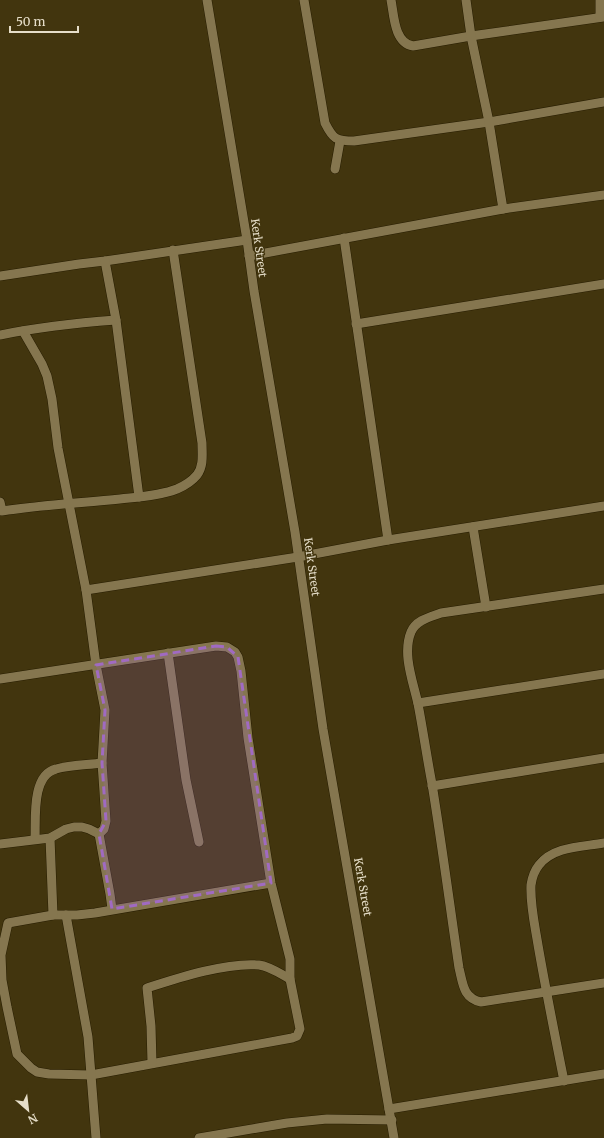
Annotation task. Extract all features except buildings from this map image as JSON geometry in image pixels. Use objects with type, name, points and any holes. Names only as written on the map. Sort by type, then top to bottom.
[{"type":"street","name":"Kerk Street","points":[[207,0],[298,557],[323,729],[394,1138]]},
{"type":"street","points":[[304,0],[325,123],[330,133],[340,141],[354,141],[489,122],[604,102]]},
{"type":"street","points":[[391,0],[400,38],[406,44],[413,46],[602,17],[600,0]]},
{"type":"street","points":[[466,0],[471,36],[489,122],[503,209]]},
{"type":"street","points":[[335,169],[340,141]]},
{"type":"street","points":[[249,256],[503,209],[604,195]]},
{"type":"street","points":[[344,238],[388,540]]},
{"type":"street","points":[[0,276],[247,240]]},
{"type":"street","points":[[0,502],[2,511],[30,506],[69,504],[139,497],[169,491],[185,485],[196,476],[202,463],[202,443],[174,250]]},
{"type":"street","points":[[104,261],[116,320],[139,497]]},
{"type":"street","points":[[356,324],[604,284]]},
{"type":"street","points":[[0,335],[71,323],[116,320]]},
{"type":"street","points":[[23,331],[42,364],[47,376],[52,399],[58,448],[86,590],[96,665],[105,710],[102,763],[106,821],[104,829],[99,834]]},
{"type":"street","points":[[86,590],[298,557],[388,540],[604,506]]},
{"type":"street","points":[[473,527],[486,607]]},
{"type":"street","points":[[604,589],[441,613],[422,620],[415,625],[411,632],[408,647],[409,665],[418,703],[432,786],[459,968],[463,987],[468,997],[474,1001],[481,1002],[604,982]]},
{"type":"street","points":[[0,679],[216,646],[227,647],[236,652],[241,671],[248,738],[271,883],[290,959],[290,979],[300,1029],[297,1036],[251,1046],[91,1075],[49,1074],[37,1072],[31,1068],[17,1054],[2,980],[1,955],[4,922],[53,915],[66,916],[271,883]]},
{"type":"street","points":[[168,653],[186,780],[199,842]]},
{"type":"street","points":[[418,703],[604,674]]},
{"type":"street","points":[[432,786],[604,758]]},
{"type":"street","points":[[35,839],[38,790],[42,778],[47,773],[56,769],[102,763]]},
{"type":"street","points":[[0,844],[50,838],[66,829],[74,827],[82,827],[99,834]]},
{"type":"street","points":[[99,834],[112,909]]},
{"type":"street","points":[[50,838],[53,915]]},
{"type":"street","points":[[564,1081],[546,991],[531,902],[531,884],[539,865],[549,856],[560,850],[604,843]]},
{"type":"street","points":[[66,916],[88,1037],[96,1138]]},
{"type":"street","points":[[152,1063],[151,1026],[147,988],[177,978],[223,968],[248,965],[260,965],[290,979]]},
{"type":"street","points":[[389,1109],[604,1074]]},
{"type":"street","points":[[198,1138],[287,1123],[327,1119],[392,1120]]},
{"type":"highlighted area","points":[[216,646],[227,647],[238,657],[271,883],[112,909],[99,834],[106,821],[102,763],[105,710],[96,665]]}]
